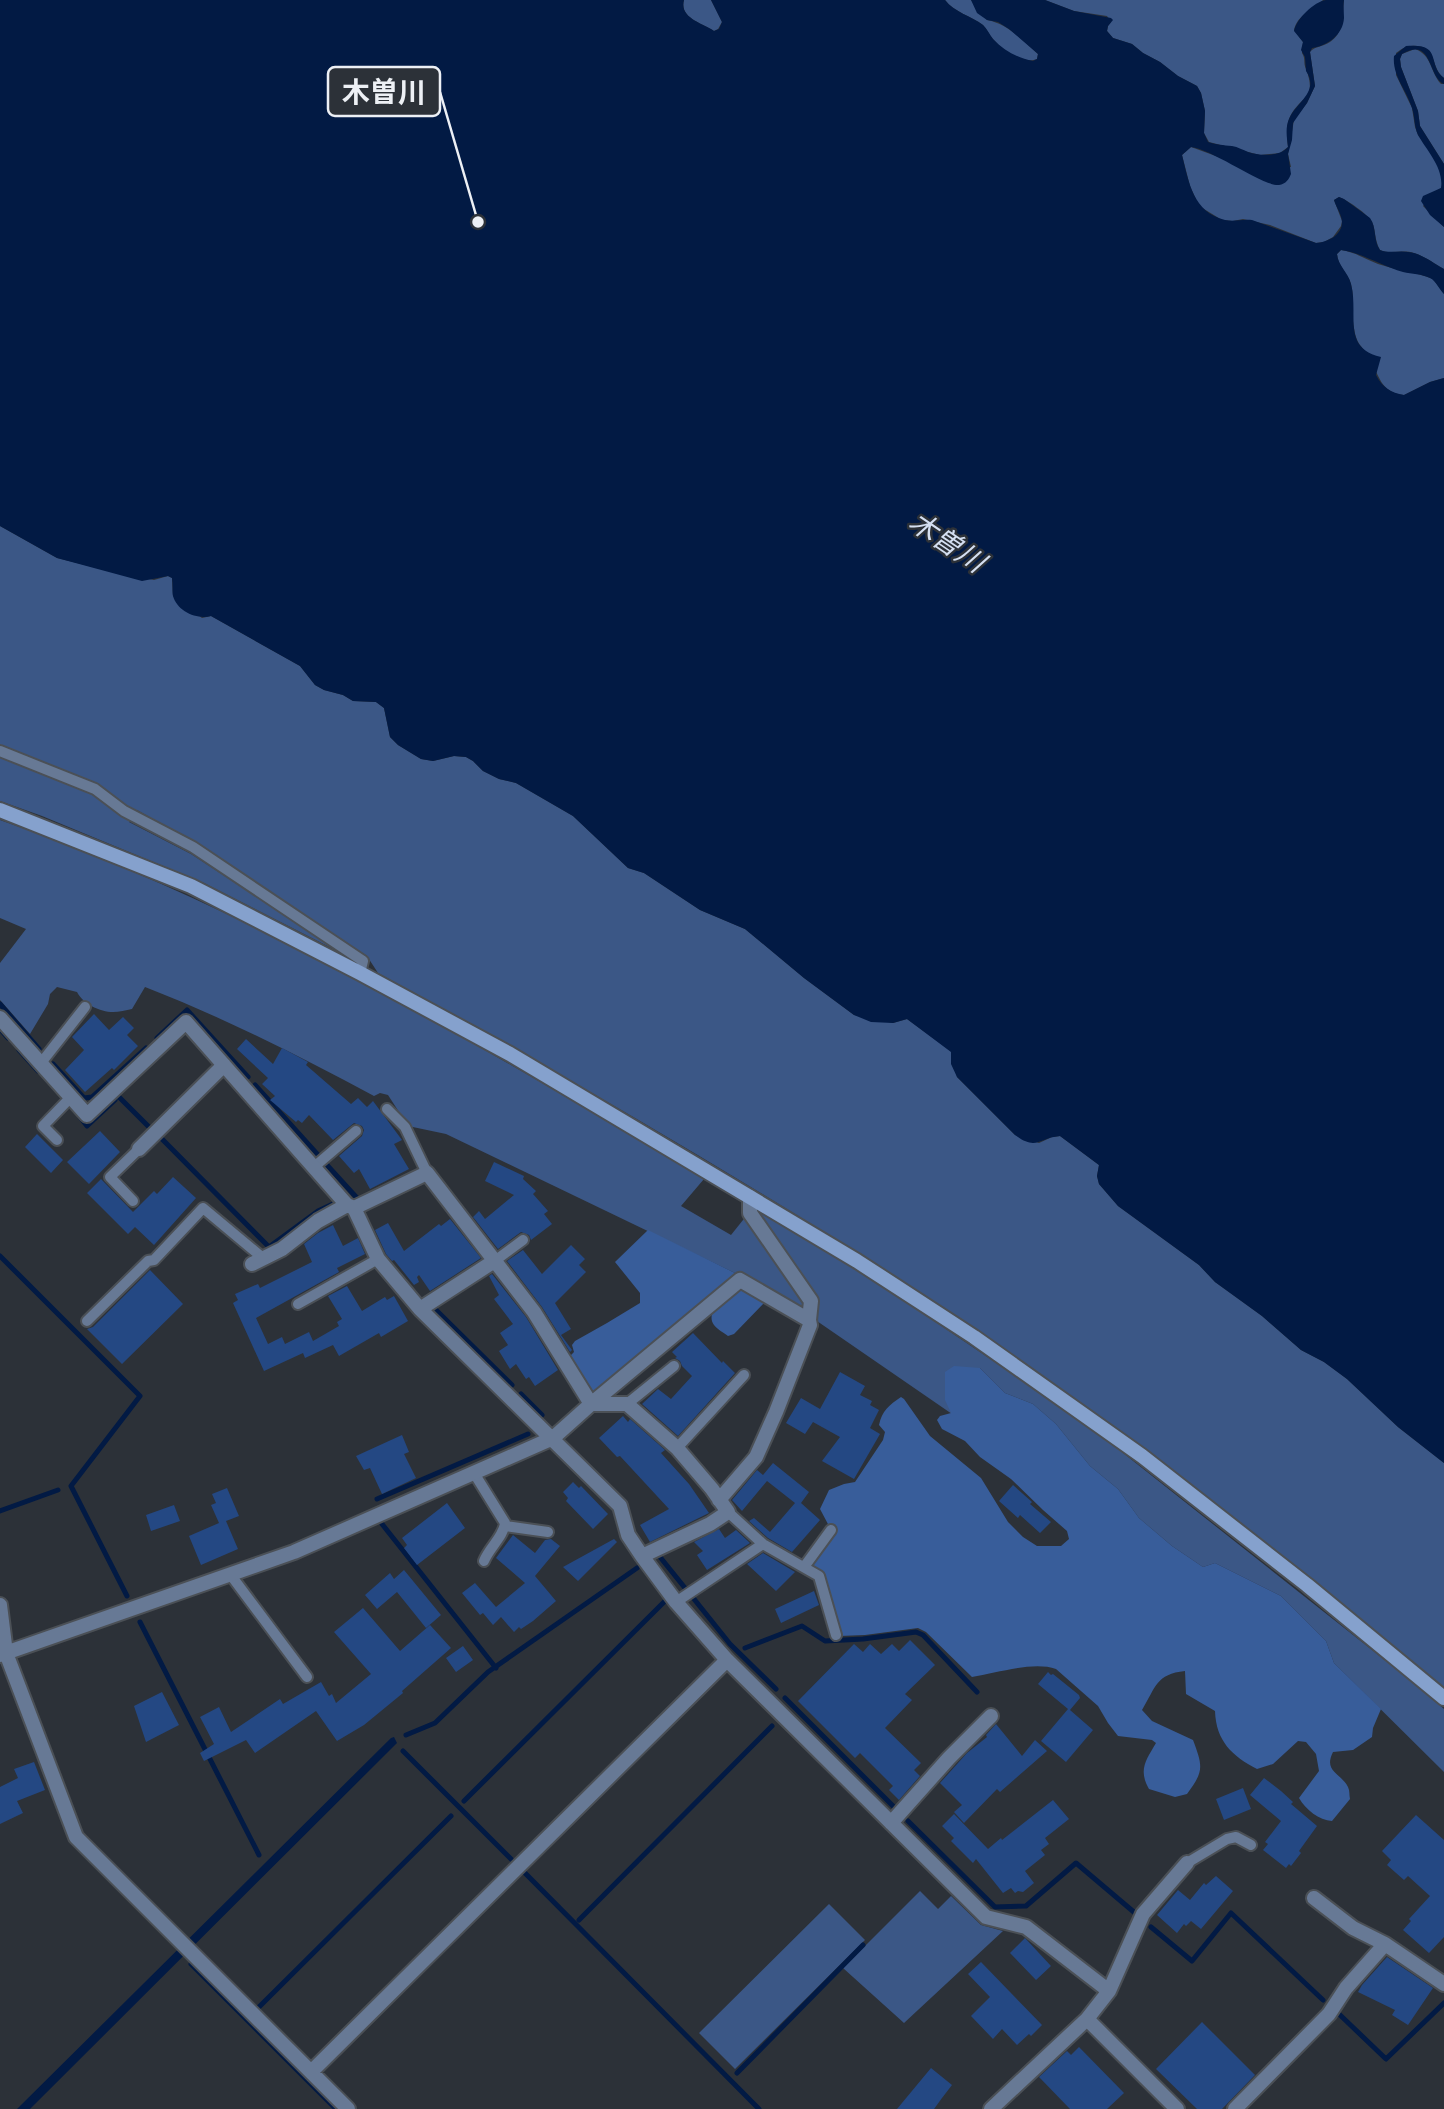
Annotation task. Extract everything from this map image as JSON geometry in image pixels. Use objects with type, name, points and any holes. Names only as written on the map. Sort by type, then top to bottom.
[{"type":"street","points":[[0,810],[191,886],[360,973],[510,1054],[857,1261],[974,1337],[1142,1456],[1444,1698]]},
{"type":"street","points":[[0,1018],[87,1115],[186,1023],[351,1207],[378,1259],[420,1309],[620,1506],[628,1535],[642,1556],[676,1602],[727,1660],[986,1917],[1026,1927],[1109,1991]]},
{"type":"street","points":[[139,1149],[224,1065]]},
{"type":"street","points":[[257,1261],[282,1249],[318,1221],[427,1172],[534,1312],[591,1404]]},
{"type":"street","points":[[642,1556],[710,1524],[756,1457],[810,1325],[811,1301],[750,1213],[751,1196]]},
{"type":"street","points":[[420,1309],[496,1261]]},
{"type":"street","points":[[3,1654],[294,1552],[553,1438],[740,1279],[809,1320]]},
{"type":"street","points":[[591,1404],[627,1404],[677,1448],[723,1506]]},
{"type":"street","points":[[0,1605],[3,1654],[76,1837],[348,2109]]},
{"type":"street","points":[[311,2072],[727,1660]]},
{"type":"street","points":[[891,1823],[991,1716]]},
{"type":"street","points":[[991,2109],[1087,2019],[1109,1991],[1143,1914],[1187,1863]]},
{"type":"street","points":[[1314,1898],[1353,1928],[1385,1944],[1444,1984]]},
{"type":"street","points":[[1235,2109],[1329,2014],[1346,1988],[1385,1944]]},
{"type":"street","points":[[1087,2019],[1177,2109]]},
{"type":"lane","points":[[0,751],[95,789],[124,811],[193,847],[363,961],[360,973]]},
{"type":"lane","points":[[41,1063],[85,1007]]},
{"type":"lane","points":[[57,1140],[43,1126],[71,1097]]},
{"type":"lane","points":[[387,1109],[405,1127],[427,1172]]},
{"type":"lane","points":[[314,1167],[356,1131]]},
{"type":"lane","points":[[133,1201],[110,1177],[139,1149]]},
{"type":"lane","points":[[87,1321],[148,1261],[154,1260],[202,1208],[257,1261]]},
{"type":"lane","points":[[496,1261],[523,1240]]},
{"type":"lane","points":[[298,1304],[378,1259]]},
{"type":"lane","points":[[627,1404],[674,1366]]},
{"type":"lane","points":[[677,1448],[744,1375]]},
{"type":"lane","points":[[474,1473],[505,1523],[484,1561]]},
{"type":"lane","points":[[723,1506],[763,1544],[820,1576],[836,1635]]},
{"type":"lane","points":[[505,1526],[548,1532]]},
{"type":"lane","points":[[804,1567],[831,1530]]},
{"type":"lane","points":[[676,1602],[763,1544]]},
{"type":"lane","points":[[230,1574],[307,1677]]},
{"type":"lane","points":[[1187,1863],[1227,1839],[1236,1837],[1251,1844]]},
{"type":"shaded area","points":[[684,0],[711,0],[722,22],[718,29],[714,31],[688,16],[683,6]]},
{"type":"shaded area","points":[[945,0],[971,0],[987,20],[1008,29],[1026,43],[1038,54],[1037,59],[1025,60],[1007,52],[983,25],[953,8]]},
{"type":"shaded area","points":[[1045,0],[1323,0],[1302,16],[1294,30],[1303,42],[1302,53],[1310,87],[1309,93],[1289,119],[1288,147],[1280,153],[1260,155],[1209,142],[1204,133],[1205,111],[1197,86],[1132,44],[1113,38],[1107,31],[1111,22],[1107,16],[1074,11]]},
{"type":"shaded area","points":[[1344,0],[1444,0],[1444,78],[1428,50],[1417,46],[1405,47],[1396,53],[1396,75],[1412,108],[1418,135],[1435,158],[1442,174],[1441,188],[1433,193],[1423,206],[1444,227],[1444,269],[1414,253],[1380,250],[1370,219],[1339,197],[1334,200],[1342,221],[1341,226],[1333,237],[1316,243],[1270,225],[1243,219],[1222,220],[1199,206],[1190,186],[1182,155],[1191,147],[1224,159],[1249,173],[1291,167],[1288,154],[1294,120],[1307,103],[1315,86],[1310,52],[1335,38],[1342,23]]},
{"type":"shaded area","points":[[1415,49],[1425,55],[1437,79],[1444,84],[1444,164],[1420,126],[1418,111],[1401,67],[1402,54]]},
{"type":"shaded area","points":[[1341,250],[1378,264],[1433,279],[1444,294],[1444,378],[1404,395],[1385,387],[1356,338],[1351,284],[1337,254]]},
{"type":"shaded area","points":[[0,526],[57,558],[154,580],[168,576],[172,578],[173,596],[202,618],[211,616],[300,666],[315,685],[324,690],[353,701],[376,702],[384,708],[390,737],[421,759],[433,761],[454,756],[466,757],[483,771],[516,783],[573,816],[628,868],[644,873],[700,910],[745,929],[854,1015],[893,1023],[907,1019],[952,1052],[957,1077],[1015,1135],[1039,1143],[1060,1136],[1099,1165],[1099,1184],[1118,1206],[1199,1265],[1215,1282],[1262,1316],[1301,1350],[1324,1362],[1347,1379],[1398,1427],[1444,1463],[1444,1689],[1162,1465],[1047,1379],[967,1324],[710,1162],[378,973],[367,956],[195,843],[137,810],[129,822],[191,854],[347,956],[204,883],[0,801]]},
{"type":"shaded area","points":[[0,820],[92,855],[273,936],[448,1029],[704,1179],[681,1206],[731,1235],[747,1215],[806,1300],[806,1307],[800,1310],[737,1274],[446,1134],[408,1126],[388,1095],[380,1093],[374,1096],[261,1038],[145,987],[132,1009],[113,1012],[92,1006],[77,992],[57,987],[50,994],[48,1004],[30,1034],[0,1000],[0,963],[26,929],[0,918]]},
{"type":"shaded area","points":[[756,1208],[881,1285],[1089,1426],[1415,1684],[1444,1709],[1444,1772],[1334,1663],[1326,1641],[1281,1596],[1215,1563],[1203,1567],[1172,1546],[1139,1518],[1118,1489],[1090,1466],[1056,1424],[1033,1404],[1005,1393],[980,1368],[952,1414],[814,1319],[754,1212]]},
{"type":"shaded area","points":[[648,1230],[737,1274],[593,1396],[569,1357],[574,1352],[572,1345],[640,1303],[640,1293],[615,1262]]},
{"type":"shaded area","points":[[741,1285],[766,1301],[734,1334],[728,1336],[714,1325],[712,1314],[720,1303]]},
{"type":"shaded area","points":[[954,1366],[980,1368],[1005,1393],[1033,1404],[1056,1424],[1090,1466],[1118,1489],[1139,1518],[1172,1546],[1203,1567],[1215,1563],[1281,1596],[1326,1641],[1334,1663],[1381,1709],[1372,1737],[1353,1750],[1333,1752],[1330,1764],[1348,1787],[1350,1799],[1332,1821],[1313,1814],[1299,1798],[1319,1771],[1316,1754],[1306,1742],[1298,1741],[1273,1764],[1257,1769],[1248,1764],[1233,1753],[1222,1739],[1215,1711],[1186,1694],[1185,1671],[1162,1679],[1142,1710],[1152,1721],[1193,1740],[1199,1757],[1199,1774],[1187,1794],[1175,1797],[1149,1789],[1146,1782],[1145,1765],[1156,1743],[1152,1740],[1118,1736],[1098,1706],[1056,1669],[1037,1666],[1015,1668],[972,1677],[926,1632],[918,1628],[839,1636],[824,1579],[807,1566],[829,1526],[820,1509],[829,1490],[855,1482],[883,1440],[885,1432],[879,1425],[884,1412],[901,1397],[930,1436],[981,1478],[1008,1522],[1023,1537],[1037,1546],[1061,1546],[1069,1539],[1067,1531],[1011,1479],[980,1457],[965,1441],[942,1429],[937,1420],[940,1416],[951,1413],[945,1400],[945,1372]]},
{"type":"shaded area","points":[[920,1891],[938,1909],[951,1896],[981,1925],[1003,1931],[904,2023],[843,1968]]},
{"type":"shaded area","points":[[829,1904],[865,1940],[735,2069],[699,2033]]},
{"type":"water","points":[[0,0],[684,0],[683,6],[688,16],[714,31],[719,29],[722,22],[711,0],[945,0],[953,8],[983,25],[993,39],[1007,50],[1033,61],[1038,54],[1009,29],[977,13],[971,0],[1045,0],[1074,11],[1111,18],[1113,20],[1107,31],[1113,38],[1132,44],[1197,86],[1205,111],[1204,133],[1208,142],[1264,155],[1280,153],[1288,147],[1288,122],[1309,91],[1310,78],[1301,50],[1303,42],[1294,31],[1296,26],[1302,16],[1316,4],[1326,0],[1344,0],[1341,30],[1333,39],[1312,48],[1310,52],[1315,86],[1293,123],[1288,154],[1291,174],[1284,184],[1272,184],[1212,154],[1191,147],[1182,155],[1194,195],[1214,216],[1228,221],[1252,220],[1316,243],[1329,240],[1341,227],[1341,217],[1334,200],[1339,197],[1370,218],[1380,250],[1413,253],[1444,269],[1444,294],[1434,281],[1427,277],[1403,272],[1349,252],[1341,250],[1337,254],[1351,284],[1356,338],[1369,353],[1381,357],[1376,375],[1381,383],[1391,391],[1404,395],[1444,378],[1444,1463],[1398,1427],[1347,1379],[1324,1362],[1301,1350],[1262,1316],[1215,1282],[1199,1265],[1118,1206],[1099,1184],[1099,1165],[1060,1136],[1033,1143],[1015,1135],[957,1077],[951,1064],[951,1052],[907,1019],[893,1023],[871,1022],[854,1015],[745,929],[700,910],[644,873],[628,868],[573,816],[516,783],[483,771],[466,757],[454,756],[433,761],[421,759],[390,737],[384,708],[376,702],[353,701],[324,690],[315,685],[300,666],[211,616],[200,617],[183,610],[175,601],[172,578],[168,576],[142,581],[57,558],[0,526]]},
{"type":"water","points":[[1406,46],[1418,46],[1430,51],[1444,78],[1444,84],[1424,53],[1419,50],[1402,54],[1401,67],[1418,111],[1420,126],[1444,164],[1444,227],[1430,215],[1421,201],[1423,196],[1441,188],[1441,181],[1434,160],[1418,135],[1410,101],[1395,70],[1394,56]]},
{"type":"water","points":[[394,1737],[397,1743],[30,2109],[17,2109],[391,1738]]},
{"type":"building","points":[[94,1014],[109,1030],[123,1017],[134,1028],[127,1035],[138,1046],[114,1070],[112,1068],[85,1092],[65,1070],[84,1050],[72,1037]]},
{"type":"building","points":[[246,1039],[273,1064],[282,1048],[308,1062],[306,1065],[351,1104],[358,1098],[367,1107],[373,1101],[402,1140],[394,1144],[409,1169],[370,1189],[359,1169],[354,1173],[339,1156],[362,1136],[362,1126],[354,1123],[333,1140],[309,1115],[302,1123],[298,1120],[296,1122],[270,1100],[275,1096],[262,1084],[268,1078],[237,1049]]},
{"type":"building","points":[[100,1131],[120,1152],[89,1184],[67,1162]]},
{"type":"building","points":[[37,1134],[63,1160],[51,1173],[25,1147]]},
{"type":"building","points":[[494,1162],[524,1176],[523,1179],[536,1191],[533,1194],[548,1211],[544,1214],[552,1224],[531,1240],[529,1235],[521,1232],[498,1249],[473,1217],[479,1211],[485,1219],[514,1195],[485,1181]]},
{"type":"building","points":[[173,1177],[196,1198],[154,1245],[135,1227],[128,1234],[87,1193],[101,1179],[133,1212],[154,1191],[157,1194]]},
{"type":"building","points":[[450,1219],[481,1258],[430,1291],[419,1275],[419,1282],[414,1285],[394,1260],[392,1261],[375,1230],[388,1223],[404,1251],[439,1224],[441,1226]]},
{"type":"building","points":[[333,1225],[343,1246],[358,1238],[365,1254],[337,1268],[339,1272],[256,1318],[268,1344],[282,1337],[285,1344],[309,1332],[313,1341],[339,1326],[337,1322],[342,1319],[328,1296],[347,1286],[362,1311],[385,1297],[387,1300],[394,1296],[408,1321],[381,1337],[379,1333],[339,1356],[333,1345],[305,1358],[303,1353],[264,1371],[233,1303],[238,1300],[235,1294],[258,1284],[260,1288],[312,1262],[304,1244]]},
{"type":"building","points":[[571,1245],[585,1259],[579,1265],[586,1272],[555,1303],[571,1329],[561,1335],[572,1350],[570,1352],[542,1307],[507,1261],[523,1250],[542,1274]]},
{"type":"building","points":[[150,1270],[183,1304],[122,1364],[87,1329],[93,1327]]},
{"type":"building","points":[[492,1274],[526,1317],[558,1370],[535,1386],[529,1377],[526,1379],[516,1364],[510,1369],[499,1351],[508,1345],[500,1333],[513,1324],[494,1299],[499,1295],[489,1276]]},
{"type":"building","points":[[693,1333],[735,1373],[678,1436],[642,1404],[658,1389],[671,1399],[692,1376],[672,1352]]},
{"type":"building","points":[[840,1372],[865,1386],[860,1395],[872,1401],[870,1405],[879,1410],[870,1428],[880,1434],[854,1479],[822,1461],[840,1437],[813,1422],[805,1434],[786,1423],[801,1398],[820,1409]]},
{"type":"building","points":[[623,1416],[665,1450],[661,1453],[689,1484],[709,1513],[650,1542],[640,1525],[669,1509],[620,1456],[617,1457],[599,1438]]},
{"type":"building","points":[[402,1435],[409,1452],[404,1454],[416,1478],[382,1494],[370,1468],[364,1470],[356,1456]]},
{"type":"building","points":[[773,1463],[809,1492],[801,1503],[820,1520],[792,1552],[768,1538],[749,1521],[754,1518],[770,1532],[795,1503],[767,1481],[742,1511],[732,1500],[757,1470],[763,1475]]},
{"type":"building","points":[[573,1482],[579,1488],[581,1486],[608,1514],[593,1529],[566,1501],[568,1498],[563,1492]]},
{"type":"building","points":[[1013,1485],[1051,1522],[1040,1533],[999,1501]]},
{"type":"building","points":[[227,1488],[239,1516],[226,1521],[238,1549],[201,1565],[189,1536],[219,1523],[211,1505],[216,1503],[212,1494]]},
{"type":"building","points":[[447,1503],[465,1528],[417,1565],[404,1548],[407,1545],[402,1538]]},
{"type":"building","points":[[174,1505],[180,1521],[151,1531],[146,1515]]},
{"type":"building","points":[[719,1529],[725,1538],[736,1530],[750,1543],[707,1570],[697,1555],[703,1551],[694,1542]]},
{"type":"building","points":[[513,1535],[535,1553],[545,1540],[551,1539],[560,1546],[535,1576],[556,1601],[533,1621],[514,1632],[501,1617],[493,1625],[483,1613],[480,1615],[462,1593],[475,1583],[496,1607],[525,1583],[496,1558]]},
{"type":"building","points":[[614,1539],[617,1542],[578,1581],[563,1567]]},
{"type":"building","points":[[763,1553],[795,1572],[776,1591],[747,1564]]},
{"type":"building","points":[[404,1570],[441,1615],[426,1628],[397,1592],[377,1609],[365,1595],[390,1573],[394,1579]]},
{"type":"building","points":[[814,1591],[819,1605],[781,1623],[775,1609]]},
{"type":"building","points":[[363,1608],[400,1651],[430,1625],[451,1648],[364,1725],[337,1741],[316,1711],[255,1753],[246,1740],[204,1761],[200,1753],[214,1744],[200,1717],[219,1707],[231,1732],[280,1699],[283,1704],[321,1682],[336,1703],[371,1674],[334,1632]]},
{"type":"building","points":[[910,1640],[935,1665],[905,1694],[912,1700],[885,1728],[921,1763],[914,1770],[920,1776],[899,1800],[889,1790],[893,1786],[860,1753],[855,1758],[798,1701],[854,1644],[863,1652],[870,1644],[881,1654],[892,1644],[899,1651]]},
{"type":"building","points":[[463,1646],[473,1660],[456,1672],[446,1658]]},
{"type":"building","points":[[1048,1672],[1079,1695],[1080,1698],[1070,1710],[1093,1730],[1066,1762],[1041,1741],[1068,1709],[1038,1684]]},
{"type":"building","points":[[162,1692],[179,1725],[146,1742],[134,1706]]},
{"type":"building","points":[[996,1724],[1022,1756],[1035,1740],[1047,1751],[1000,1792],[997,1789],[964,1823],[954,1812],[962,1805],[940,1783],[967,1753],[987,1737]]},
{"type":"building","points":[[34,1762],[45,1790],[17,1801],[23,1813],[0,1824],[0,1787],[18,1778],[14,1769]]},
{"type":"building","points":[[1264,1778],[1317,1826],[1299,1851],[1301,1853],[1291,1866],[1289,1864],[1286,1868],[1263,1850],[1268,1844],[1265,1842],[1281,1821],[1250,1795]]},
{"type":"building","points":[[1243,1788],[1251,1809],[1224,1820],[1216,1799]]},
{"type":"building","points":[[1053,1800],[1069,1819],[1045,1838],[1049,1844],[1041,1850],[1045,1855],[1025,1871],[1034,1883],[1023,1892],[1015,1893],[1011,1888],[1003,1893],[976,1859],[973,1863],[951,1841],[954,1838],[942,1826],[954,1814],[988,1849]]},
{"type":"building","points":[[1416,1815],[1444,1840],[1444,1937],[1429,1953],[1403,1930],[1411,1921],[1409,1919],[1430,1896],[1408,1876],[1404,1880],[1387,1865],[1391,1860],[1382,1851]]},
{"type":"building","points":[[1216,1876],[1233,1891],[1201,1929],[1191,1921],[1186,1926],[1184,1924],[1177,1933],[1157,1915],[1178,1890],[1190,1900],[1204,1883],[1206,1885]]},
{"type":"building","points":[[1025,1938],[1051,1966],[1036,1980],[1010,1953]]},
{"type":"building","points":[[1387,1957],[1433,1988],[1408,2025],[1392,2015],[1395,2010],[1358,1992]]},
{"type":"building","points":[[981,1962],[1042,2025],[1017,2045],[1002,2029],[993,2039],[971,2016],[990,1997],[968,1974]]},
{"type":"building","points":[[1202,2022],[1255,2075],[1222,2109],[1197,2109],[1156,2069]]},
{"type":"building","points":[[1079,2047],[1124,2093],[1107,2109],[1070,2109],[1039,2077],[1067,2051],[1071,2055]]},
{"type":"building","points":[[931,2068],[952,2085],[934,2109],[897,2109]]},
{"type":"waterway","points":[[0,1004],[39,1049]]},
{"type":"waterway","points":[[157,1038],[187,1010],[248,1077]]},
{"type":"waterway","points":[[0,1029],[8,1038]]},
{"type":"waterway","points":[[53,1064],[84,1098],[92,1097],[146,1048]]},
{"type":"waterway","points":[[19,1050],[38,1071]]},
{"type":"waterway","points":[[255,1085],[318,1155]]},
{"type":"waterway","points":[[119,1097],[149,1127]]},
{"type":"waterway","points":[[80,1117],[87,1126],[115,1100]]},
{"type":"waterway","points":[[161,1138],[269,1247],[318,1211],[335,1203]]},
{"type":"waterway","points":[[326,1164],[357,1198]]},
{"type":"waterway","points":[[0,1256],[140,1396],[71,1486],[127,1596]]},
{"type":"waterway","points":[[434,1308],[512,1385]]},
{"type":"waterway","points":[[521,1394],[542,1415]]},
{"type":"waterway","points":[[377,1499],[528,1434]]},
{"type":"waterway","points":[[0,1511],[58,1490]]},
{"type":"waterway","points":[[382,1524],[496,1668]]},
{"type":"waterway","points":[[660,1557],[685,1588]]},
{"type":"waterway","points":[[406,1735],[435,1723],[488,1672],[637,1568]]},
{"type":"waterway","points":[[694,1599],[730,1644],[776,1689]]},
{"type":"waterway","points":[[464,1801],[664,1602]]},
{"type":"waterway","points":[[140,1622],[259,1855]]},
{"type":"waterway","points":[[745,1648],[802,1626],[825,1641],[916,1632],[923,1635],[977,1692]]},
{"type":"waterway","points":[[785,1698],[895,1808]]},
{"type":"waterway","points":[[579,1920],[772,1726]]},
{"type":"waterway","points":[[403,1751],[511,1859]]},
{"type":"waterway","points":[[258,2008],[451,1816]]},
{"type":"waterway","points":[[908,1821],[995,1907],[1026,1906],[1076,1863],[1135,1913]]},
{"type":"waterway","points":[[523,1871],[759,2109]]},
{"type":"waterway","points":[[1151,1927],[1192,1961],[1231,1913],[1323,2000]]},
{"type":"waterway","points":[[737,2073],[863,1945]]},
{"type":"waterway","points":[[191,1964],[336,2109]]},
{"type":"waterway","points":[[1339,2014],[1386,2059],[1444,2003]]},
{"type":"place","name":"木曽川","points":[[478,222]]}]
